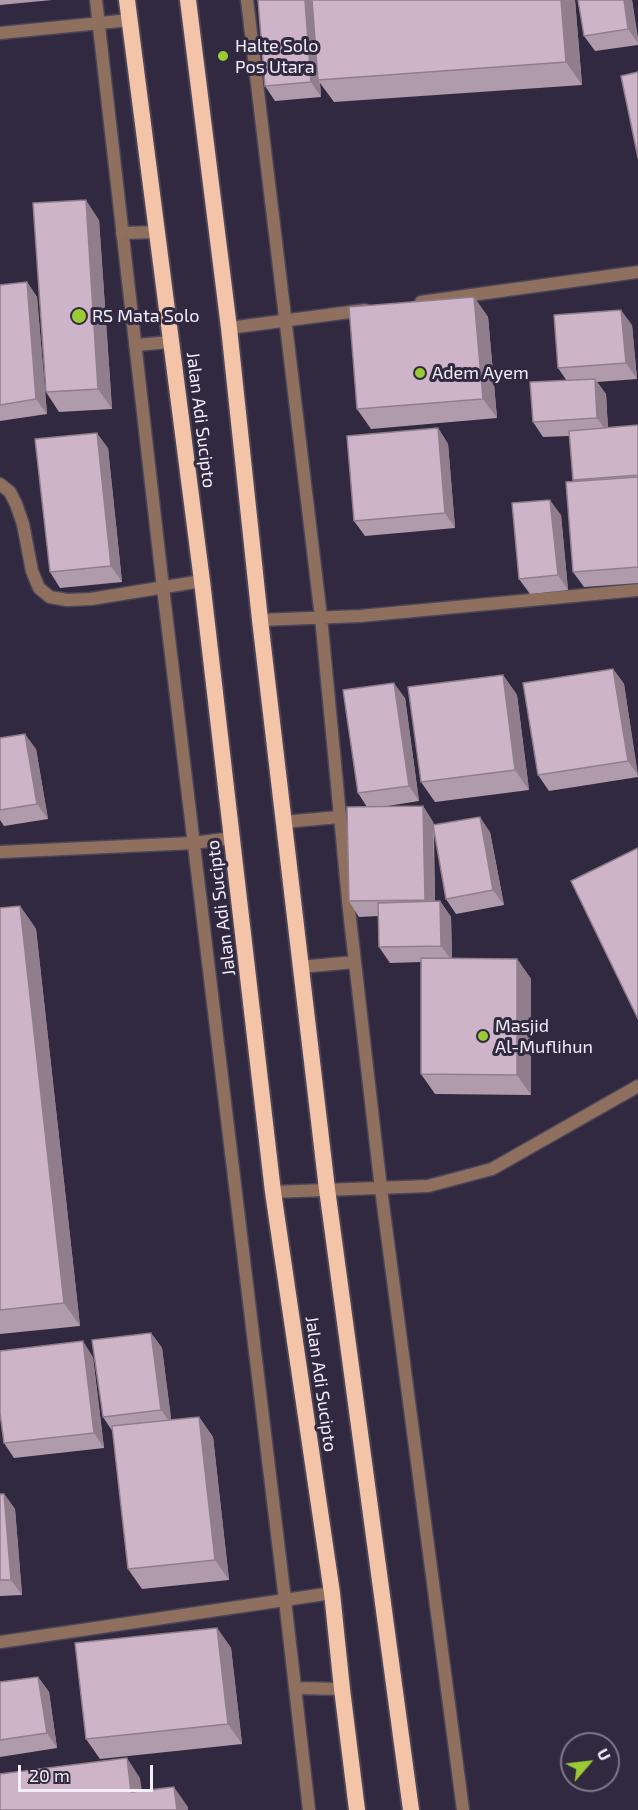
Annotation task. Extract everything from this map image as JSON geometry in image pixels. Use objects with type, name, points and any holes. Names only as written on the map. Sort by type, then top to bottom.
[{"type":"highway","name":"Jalan Adi Sucipto","points":[[127,0],[202,581],[273,1192],[332,1593],[357,1810]]},
{"type":"highway","name":"Jalan Adi Sucipto","points":[[188,0],[229,328],[260,620],[327,1189],[411,1810]]},
{"type":"street","name":"Jalan Adi Sucipto","points":[[96,0],[193,843],[309,1810]]},
{"type":"street","points":[[247,0],[321,618],[339,817],[381,1189],[463,1810]]},
{"type":"street","points":[[0,33],[130,20]]},
{"type":"street","points":[[122,233],[158,232]]},
{"type":"street","points":[[403,304],[638,272]]},
{"type":"street","points":[[229,328],[380,308]]},
{"type":"street","points":[[135,345],[171,342]]},
{"type":"street","points":[[0,484],[9,492],[16,504],[23,524],[32,572],[39,588],[50,597],[67,600],[91,598],[202,581]]},
{"type":"street","points":[[260,620],[360,616],[638,590]]},
{"type":"street","points":[[283,822],[339,817]]},
{"type":"street","points":[[0,852],[193,843],[232,838]]},
{"type":"street","points":[[300,967],[355,962]]},
{"type":"street","points":[[273,1192],[428,1186],[492,1169],[638,1086]]},
{"type":"street","points":[[0,1642],[332,1593]]},
{"type":"street","points":[[295,1688],[342,1689]]},
{"type":"building","points":[[258,0],[305,0],[311,82],[265,86]]},
{"type":"building","points":[[312,0],[561,0],[566,62],[318,80]]},
{"type":"building","points":[[578,0],[624,0],[628,29],[584,36]]},
{"type":"building","points":[[638,72],[638,158],[621,76]]},
{"type":"building","name":"RS Mata Solo","points":[[86,200],[98,389],[46,392],[33,203]]},
{"type":"building","points":[[27,282],[36,399],[0,405],[0,285]]},
{"type":"building","points":[[474,297],[483,399],[357,409],[349,307]]},
{"type":"building","points":[[621,310],[626,363],[558,368],[554,315]]},
{"type":"building","points":[[595,379],[597,418],[533,422],[530,382]]},
{"type":"building","points":[[638,425],[638,475],[573,480],[569,431]]},
{"type":"building","points":[[438,428],[445,513],[354,521],[347,436]]},
{"type":"building","points":[[97,433],[111,566],[50,572],[35,439]]},
{"type":"building","points":[[638,477],[638,567],[573,572],[566,482]]},
{"type":"building","points":[[550,500],[558,575],[519,579],[512,503]]},
{"type":"building","points":[[613,669],[628,761],[538,775],[523,683]]},
{"type":"building","points":[[503,675],[515,770],[421,782],[408,687]]},
{"type":"building","points":[[394,683],[409,786],[358,793],[343,690]]},
{"type":"building","points":[[25,734],[37,804],[0,810],[0,738]]},
{"type":"building","points":[[423,806],[425,900],[349,901],[347,807]]},
{"type":"building","points":[[480,817],[493,890],[446,899],[433,825]]},
{"type":"building","points":[[638,848],[638,1019],[571,881]]},
{"type":"building","points":[[440,901],[441,946],[379,947],[378,903]]},
{"type":"building","points":[[20,906],[64,1303],[0,1310],[0,908]]},
{"type":"building","name":"Masjid Al-Muflihun","points":[[421,958],[517,959],[517,1075],[421,1074]]},
{"type":"building","points":[[151,1333],[161,1410],[103,1417],[92,1340]]},
{"type":"building","points":[[83,1341],[94,1433],[4,1443],[0,1413],[0,1351]]},
{"type":"building","points":[[199,1417],[215,1560],[128,1569],[112,1426]]},
{"type":"building","points":[[0,1494],[4,1494],[11,1580],[0,1580]]},
{"type":"building","points":[[217,1628],[228,1724],[86,1739],[75,1643]]},
{"type":"building","points":[[38,1677],[47,1733],[0,1740],[0,1682]]},
{"type":"building","points":[[127,1758],[131,1792],[174,1787],[177,1810],[0,1810],[0,1774]]},
{"type":"place","name":"Halte Solo Pos Utara","points":[[223,56]]},
{"type":"place","name":"RS Mata Solo","points":[[79,316]]},
{"type":"place","name":"Adem Ayem","points":[[420,373]]},
{"type":"place","name":"Masjid Al-Muflihun","points":[[483,1036]]}]
